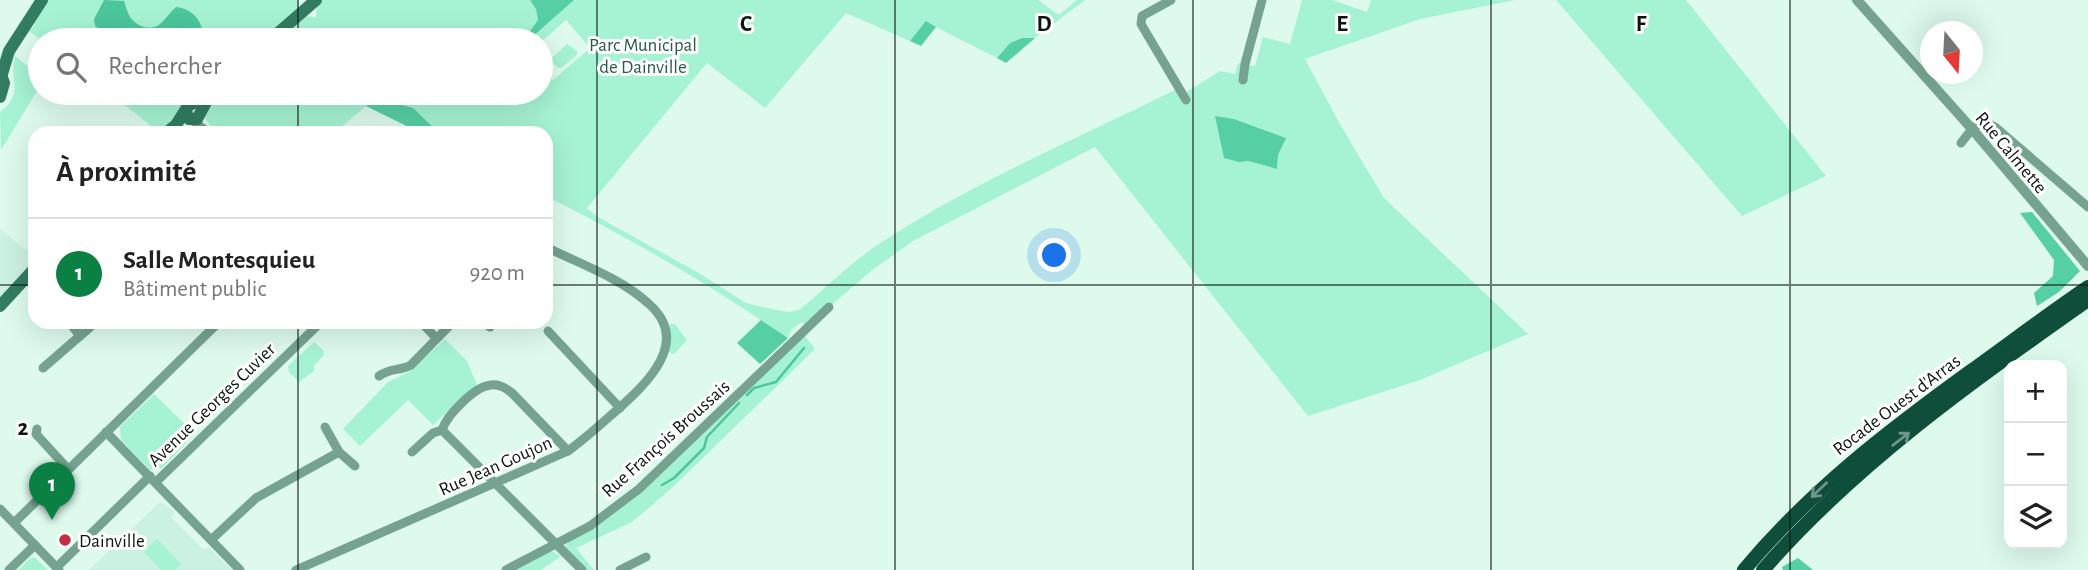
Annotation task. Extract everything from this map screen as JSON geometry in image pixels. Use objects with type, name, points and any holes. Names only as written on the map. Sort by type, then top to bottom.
[{"type":"highway","name":"Rocade Ouest d'Arras","points":[[1744,570],[1800,509],[1855,458],[1910,415],[2088,287]]},
{"type":"highway","name":"Rocade Ouest d'Arras","points":[[1763,570],[1817,512],[1885,452],[2088,300]]},
{"type":"main road","points":[[0,51],[34,0]]},
{"type":"main road","points":[[0,97],[4,88],[1,73],[9,51],[42,0]]},
{"type":"main road","points":[[284,28],[316,0]]},
{"type":"main road","points":[[176,126],[194,114],[202,105]]},
{"type":"main road","points":[[0,306],[28,285]]},
{"type":"street","points":[[1171,0],[1142,16],[1141,24],[1186,100]]},
{"type":"street","points":[[1243,80],[1262,0]]},
{"type":"street","name":"Rue Calmette","points":[[1857,0],[1972,129],[2087,265]]},
{"type":"street","points":[[194,114],[203,126]]},
{"type":"street","points":[[1961,143],[1972,129],[1983,121],[1995,127],[2088,207]]},
{"type":"street","name":"Rue Jean Goujon","points":[[296,570],[568,451],[620,408],[652,377],[663,355],[666,339],[662,323],[648,302],[626,287],[553,250]]},
{"type":"street","name":"Rue François Broussais","points":[[506,570],[598,521],[639,489],[829,307]]},
{"type":"street","points":[[74,329],[80,336]]},
{"type":"street","points":[[43,368],[88,329]]},
{"type":"street","points":[[14,523],[212,329]]},
{"type":"street","name":"Avenue Georges Cuvier","points":[[58,569],[314,329]]},
{"type":"street","points":[[428,329],[436,338]]},
{"type":"street","points":[[379,376],[387,370],[411,365],[446,329]]},
{"type":"street","points":[[548,331],[620,408]]},
{"type":"street","points":[[412,452],[433,433],[443,428],[449,416],[472,394],[492,384],[502,386],[512,393],[568,451]]},
{"type":"street","points":[[325,427],[339,452],[355,466]]},
{"type":"street","points":[[443,428],[582,570]]},
{"type":"street","points":[[37,429],[36,434],[68,469]]},
{"type":"street","points":[[106,432],[240,570]]},
{"type":"street","points":[[211,540],[256,498],[339,452]]},
{"type":"street","points":[[0,509],[58,569]]},
{"type":"street","points":[[9,570],[35,545]]},
{"type":"street","points":[[620,570],[646,557]]},
{"type":"shaded area","points":[[104,0],[124,1],[133,20],[148,28],[98,28],[94,19]]},
{"type":"shaded area","points":[[530,0],[574,0],[542,28],[532,28],[538,20],[536,9]]},
{"type":"shaded area","points":[[176,7],[188,10],[202,28],[152,28],[160,24]]},
{"type":"shaded area","points":[[926,21],[936,27],[921,46],[910,41]]},
{"type":"shaded area","points":[[1022,38],[1035,38],[1006,63],[997,58],[1010,43]]},
{"type":"shaded area","points":[[402,105],[413,108],[432,126],[407,126],[366,106]]},
{"type":"shaded area","points":[[1215,116],[1234,119],[1286,138],[1278,155],[1277,169],[1224,158]]},
{"type":"shaded area","points":[[2032,212],[2080,271],[2059,292],[2037,306],[2034,293],[2053,276],[2054,260],[2020,213]]},
{"type":"shaded area","points":[[0,229],[28,251],[28,276],[5,301],[0,296]]},
{"type":"shaded area","points":[[761,320],[788,338],[760,364],[737,343]]},
{"type":"shaded area","points":[[160,502],[175,512],[171,517],[204,550],[209,547],[232,570],[89,570]]},
{"type":"shaded area","points":[[1798,558],[1813,570],[1783,570],[1782,567]]},
{"type":"green space","points":[[45,0],[299,0],[298,11],[279,28],[32,28],[35,25],[33,20]]},
{"type":"green space","name":"Parc Municipal de Dainville","points":[[323,0],[1038,0],[1059,15],[1077,0],[1085,0],[1035,38],[1022,38],[1010,43],[997,58],[926,22],[910,41],[846,13],[765,108],[707,63],[587,208],[746,303],[790,312],[799,310],[873,248],[947,203],[1179,88],[1183,94],[1220,71],[1235,74],[1238,63],[1255,66],[1263,37],[1290,44],[1302,0],[1332,0],[1367,12],[1371,0],[1515,0],[1420,19],[1305,59],[1384,198],[1528,334],[1420,380],[1308,416],[1095,147],[913,241],[871,271],[806,327],[802,322],[792,329],[788,338],[669,263],[553,200],[553,126],[407,126],[366,106],[342,126],[211,126],[204,117],[209,105],[553,105],[553,80],[590,48],[566,20],[553,31],[553,28],[290,28],[304,16],[316,17],[317,4]],"holes":[[[1278,155],[1277,169],[1248,161]]]},
{"type":"green space","points":[[1556,0],[1686,0],[1826,176],[1742,216]]},
{"type":"green space","points":[[567,44],[577,51],[577,55],[561,68],[553,63],[553,57]]},
{"type":"green space","points":[[15,56],[28,66],[28,105],[1,150],[0,112],[8,105],[14,92]]},
{"type":"green space","points":[[124,105],[191,105],[165,126],[151,126]]},
{"type":"green space","points":[[670,324],[675,324],[687,340],[674,354],[669,352]]},
{"type":"green space","points":[[804,335],[815,349],[674,486],[632,522],[576,548],[594,570],[587,570],[565,547],[569,541],[608,518],[638,495]]},
{"type":"green space","points":[[445,339],[467,361],[477,385],[433,425],[408,400],[360,446],[343,429],[388,382],[411,371]]},
{"type":"green space","points":[[314,342],[323,350],[324,355],[314,366],[314,371],[299,382],[289,372],[288,366]]},
{"type":"green space","points":[[154,394],[195,434],[162,468],[150,470],[121,440],[120,427]]},
{"type":"green space","points":[[157,539],[181,564],[175,570],[161,570],[144,552]]},
{"type":"green space","points":[[551,551],[561,556],[541,570],[513,570]]},
{"type":"green space","points":[[34,557],[48,570],[18,570],[29,559]]},
{"type":"waterway","points":[[747,395],[754,388],[776,382],[804,348]]},
{"type":"waterway","points":[[662,485],[674,478],[704,448],[707,437],[739,403]]},
{"type":"place","name":"Salle Montesquieu","points":[[52,520]]},
{"type":"place","name":"Dainville","points":[[65,540]]}]
